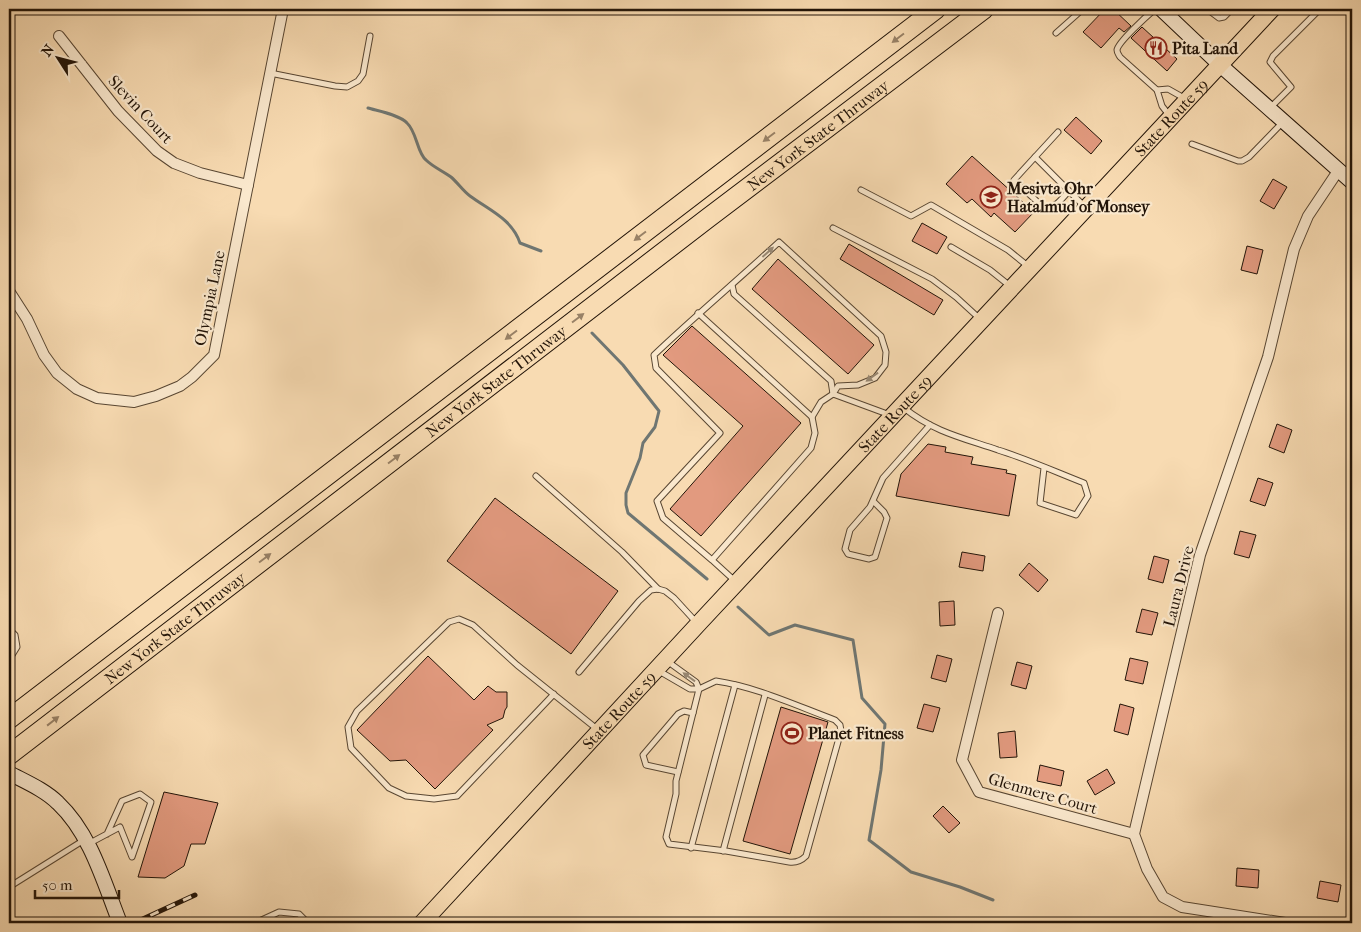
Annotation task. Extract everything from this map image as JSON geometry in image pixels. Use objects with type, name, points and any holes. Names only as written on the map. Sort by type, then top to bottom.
[{"type":"highway","name":"New York State Thruway","points":[[9,719],[936,9]]},
{"type":"highway","name":"New York State Thruway","points":[[11,753],[692,230],[984,9]]},
{"type":"main road","name":"State Route 59","points":[[422,923],[737,582],[1188,100],[1268,10]]},
{"type":"street","name":"Olympia Lane","points":[[9,292],[27,319],[44,355],[57,373],[77,389],[97,398],[134,402],[180,386],[214,355],[283,9]]},
{"type":"street","points":[[1168,11],[1219,64],[1352,182]]},
{"type":"street","name":"Slevin Court","points":[[59,36],[118,111],[157,150],[174,163],[200,173],[248,185]]},
{"type":"street","name":"Laura Drive","points":[[1134,834],[1200,555],[1268,357],[1294,249],[1308,216],[1338,171]]},
{"type":"street","name":"Glenmere Court","points":[[998,613],[962,760],[979,792],[1134,834]]},
{"type":"street","points":[[9,773],[41,790],[57,802],[74,820],[99,870],[120,923]]},
{"type":"street","points":[[1134,834],[1147,869],[1163,897],[1182,907],[1285,923]]},
{"type":"lane","points":[[1056,33],[1083,9]]},
{"type":"lane","points":[[1155,9],[1135,27],[1118,47],[1117,52],[1120,57],[1157,90],[1162,106],[1171,118]]},
{"type":"lane","points":[[1207,9],[1220,18],[1224,18],[1232,9]]},
{"type":"lane","points":[[1269,109],[1290,88],[1270,62],[1273,56],[1320,9]]},
{"type":"lane","points":[[270,72],[335,86],[347,86],[358,82],[364,74],[370,36]]},
{"type":"lane","points":[[1157,90],[1168,89],[1188,100]]},
{"type":"lane","points":[[1192,144],[1242,161],[1249,157],[1284,121]]},
{"type":"lane","points":[[1058,132],[1014,180],[1043,207],[1048,208],[1053,207],[1069,191]]},
{"type":"lane","points":[[1035,157],[1086,208]]},
{"type":"lane","points":[[862,190],[911,216],[931,205],[1008,250],[1030,268]]},
{"type":"lane","points":[[833,228],[932,279],[982,320]]},
{"type":"lane","points":[[737,582],[663,518],[657,501],[720,433],[656,368],[654,355],[698,313],[779,242],[881,336],[886,352],[885,365],[875,378],[858,385],[838,386],[833,394],[821,402],[812,417]]},
{"type":"lane","points":[[951,247],[990,270],[1012,288]]},
{"type":"lane","points":[[732,285],[734,294],[831,381],[833,394]]},
{"type":"lane","points":[[698,313],[812,417],[815,433],[811,448],[712,560]]},
{"type":"lane","points":[[833,394],[898,411],[942,431],[1000,450],[1084,484],[1088,496],[1076,515],[1040,504],[1044,468]]},
{"type":"lane","points":[[873,502],[884,512],[887,518],[875,557],[869,559],[848,554],[845,549],[850,530],[873,502],[883,478],[930,425]]},
{"type":"lane","points":[[536,476],[622,552],[658,589],[674,598],[698,624]]},
{"type":"lane","points":[[579,672],[639,601],[651,590],[658,589]]},
{"type":"lane","points":[[554,694],[458,796],[434,799],[406,796],[389,788],[351,748],[348,727],[357,711],[448,622],[459,619],[473,625],[599,731]]},
{"type":"lane","points":[[9,629],[15,635],[17,647],[9,660]]},
{"type":"lane","points":[[661,664],[690,689],[699,689],[716,681],[735,685],[835,720],[840,725],[841,731],[806,856],[801,861],[788,862],[669,844],[666,837],[676,794],[676,782],[699,689],[696,682],[661,664]]},
{"type":"lane","points":[[690,848],[735,685]]},
{"type":"lane","points":[[723,851],[765,695]]},
{"type":"lane","points":[[678,772],[650,767],[643,760],[643,755],[678,714],[684,711],[693,713]]},
{"type":"lane","points":[[9,887],[86,842],[107,834],[120,827],[132,856],[151,802],[140,794],[122,801],[107,834]]},
{"type":"lane","points":[[255,923],[279,912],[299,914],[308,923]]},
{"type":"building","points":[[1105,9],[1113,9],[1131,26],[1124,32],[1119,28],[1101,48],[1083,32]]},
{"type":"building","points":[[1142,27],[1177,59],[1167,71],[1131,38]]},
{"type":"building","points":[[1076,117],[1102,141],[1091,154],[1064,130]]},
{"type":"building","points":[[972,156],[1034,212],[1015,232],[994,213],[991,217],[972,199],[967,203],[946,184]]},
{"type":"building","points":[[1273,179],[1287,187],[1274,209],[1260,201]]},
{"type":"building","points":[[922,223],[947,237],[937,254],[912,241]]},
{"type":"building","points":[[849,244],[943,300],[934,315],[840,259]]},
{"type":"building","points":[[1247,246],[1263,250],[1257,274],[1241,270]]},
{"type":"building","points":[[778,259],[874,345],[848,374],[752,289]]},
{"type":"building","points":[[692,326],[801,423],[701,536],[670,509],[743,426],[663,355]]},
{"type":"building","points":[[1277,424],[1292,430],[1284,453],[1269,447]]},
{"type":"building","points":[[928,444],[946,447],[945,452],[973,457],[971,464],[1007,470],[1006,473],[1016,475],[1009,516],[896,496],[901,474]]},
{"type":"building","points":[[1258,478],[1273,483],[1265,506],[1250,501]]},
{"type":"building","points":[[495,498],[618,591],[571,654],[447,561]]},
{"type":"building","points":[[1240,531],[1256,535],[1249,558],[1234,554]]},
{"type":"building","points":[[962,552],[985,556],[983,571],[959,567]]},
{"type":"building","points":[[1154,556],[1169,560],[1163,583],[1148,579]]},
{"type":"building","points":[[1029,563],[1048,580],[1038,592],[1019,575]]},
{"type":"building","points":[[954,601],[955,625],[940,626],[939,602]]},
{"type":"building","points":[[1142,609],[1158,613],[1152,635],[1136,632]]},
{"type":"building","points":[[937,655],[952,659],[946,682],[931,678]]},
{"type":"building","points":[[428,656],[474,700],[488,686],[496,692],[507,692],[507,707],[503,718],[487,725],[493,730],[435,789],[406,760],[390,761],[357,730]]},
{"type":"building","points":[[1130,658],[1148,662],[1143,684],[1125,680]]},
{"type":"building","points":[[1017,662],[1032,666],[1026,689],[1011,685]]},
{"type":"building","points":[[924,704],[940,708],[933,732],[917,728]]},
{"type":"building","points":[[1120,704],[1134,708],[1128,735],[1114,731]]},
{"type":"building","points":[[781,707],[828,722],[790,854],[743,841]]},
{"type":"building","points":[[1015,731],[1017,757],[1000,758],[998,733]]},
{"type":"building","points":[[1040,765],[1064,771],[1061,786],[1037,781]]},
{"type":"building","points":[[1107,769],[1115,783],[1095,795],[1087,781]]},
{"type":"building","points":[[164,792],[218,803],[205,844],[191,844],[184,866],[165,878],[138,877]]},
{"type":"building","points":[[943,806],[960,823],[949,833],[933,816]]},
{"type":"building","points":[[1237,868],[1259,870],[1258,888],[1236,886]]},
{"type":"building","points":[[1320,881],[1341,885],[1338,902],[1317,898]]},
{"type":"waterway","points":[[368,108],[404,120],[410,127],[426,160],[451,177],[467,194],[506,221],[520,243],[541,251]]},
{"type":"waterway","points":[[592,333],[623,365],[659,411],[655,427],[643,443],[640,458],[626,493],[628,513],[707,579]]},
{"type":"waterway","points":[[738,607],[769,635],[795,625],[853,640],[862,698],[885,724],[881,770],[869,840],[911,872],[960,887],[993,900]]},
{"type":"railway","points":[[134,923],[195,895]]},
{"type":"place","name":"Pita Land","points":[[1156,48]]},
{"type":"place","name":"Mesivta Ohr Hatalmud of Monsey","points":[[991,197]]},
{"type":"place","name":"Planet Fitness","points":[[792,733]]}]
